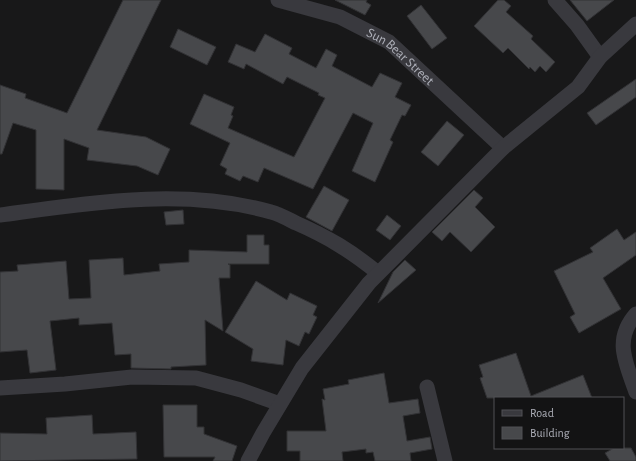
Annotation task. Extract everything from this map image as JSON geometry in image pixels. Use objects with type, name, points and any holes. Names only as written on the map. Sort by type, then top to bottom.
[{"type":"street","name":"Sun Bear Street","points":[[278,0],[340,17],[389,42],[503,148]]},
{"type":"street","points":[[555,0],[577,25],[600,57]]},
{"type":"street","points":[[248,461],[302,368],[378,273],[503,148],[578,88],[600,57],[636,24]]},
{"type":"street","points":[[0,215],[95,202],[183,199],[231,203],[272,212],[314,231],[351,251],[378,273]]},
{"type":"street","points":[[636,314],[628,322],[623,337],[622,352],[636,392]]},
{"type":"street","points":[[0,388],[65,384],[132,377],[196,378],[241,390],[280,404]]},
{"type":"street","points":[[427,387],[445,461]]},
{"type":"building","points":[[123,0],[161,0],[97,130],[146,137],[170,149],[158,175],[137,166],[87,160],[89,148],[64,139],[64,190],[36,189],[36,130],[13,123],[2,154],[0,154],[0,85],[26,94],[25,98],[67,113]]},
{"type":"building","points":[[335,0],[367,0],[366,2],[371,5],[365,15]]},
{"type":"building","points":[[498,0],[504,0],[511,6],[506,12],[533,36],[531,39],[555,62],[546,72],[540,66],[535,72],[530,67],[529,69],[508,48],[503,53],[474,26]]},
{"type":"building","points":[[570,0],[614,0],[587,21]]},
{"type":"building","points":[[421,5],[447,38],[432,49],[407,16]]},
{"type":"building","points":[[178,29],[216,47],[207,65],[170,47]]},
{"type":"building","points":[[265,34],[292,48],[289,54],[316,68],[326,49],[337,55],[332,66],[372,87],[380,73],[402,83],[395,97],[411,105],[405,116],[402,115],[390,140],[393,142],[375,182],[352,171],[373,123],[353,113],[313,189],[264,168],[258,182],[243,176],[240,181],[225,174],[227,169],[220,165],[230,143],[190,124],[204,94],[234,107],[231,115],[233,116],[228,128],[294,157],[325,98],[318,95],[319,93],[287,77],[283,84],[246,64],[244,69],[228,62],[236,44],[255,52]]},
{"type":"building","points":[[636,79],[636,97],[596,125],[587,113]]},
{"type":"building","points":[[447,121],[464,135],[438,166],[421,152]]},
{"type":"building","points":[[324,186],[349,200],[332,231],[306,217]]},
{"type":"building","points":[[474,190],[483,198],[475,207],[495,227],[471,252],[450,232],[442,241],[432,232]]},
{"type":"building","points":[[183,210],[184,224],[166,225],[164,212]]},
{"type":"building","points":[[387,215],[401,226],[390,240],[376,230]]},
{"type":"building","points":[[617,229],[624,240],[636,232],[636,255],[603,278],[621,309],[579,333],[570,317],[575,314],[554,271],[593,252],[590,248]]},
{"type":"building","points":[[247,235],[264,235],[264,245],[269,245],[269,264],[228,264],[230,265],[230,278],[219,278],[223,331],[205,320],[206,365],[171,367],[171,369],[131,368],[131,354],[115,355],[112,323],[79,325],[79,318],[50,321],[56,370],[30,373],[27,350],[0,352],[0,272],[18,271],[17,265],[66,261],[69,299],[91,298],[89,260],[123,258],[124,275],[160,271],[159,264],[189,262],[189,250],[247,252]]},
{"type":"building","points":[[405,260],[416,270],[378,303],[393,272]]},
{"type":"building","points":[[256,281],[287,300],[290,293],[317,306],[313,315],[317,317],[309,334],[305,332],[299,346],[286,340],[283,365],[251,361],[253,349],[225,332]]},
{"type":"building","points":[[516,353],[531,396],[583,375],[592,397],[487,398],[480,378],[483,377],[479,365]]},
{"type":"building","points":[[384,373],[389,403],[418,399],[420,413],[403,416],[407,441],[430,437],[432,449],[410,453],[411,461],[375,461],[373,452],[366,453],[366,449],[342,452],[343,461],[300,461],[300,451],[287,451],[287,431],[326,431],[322,399],[325,400],[323,389],[349,384],[348,380]]},
{"type":"building","points":[[163,405],[197,405],[197,427],[204,427],[204,434],[237,446],[232,461],[213,461],[215,457],[164,457]]},
{"type":"building","points":[[92,415],[93,434],[136,432],[137,459],[0,461],[0,433],[47,434],[46,418]]},
{"type":"building","points":[[631,448],[636,457],[636,461],[610,461],[605,453],[612,449]]}]
